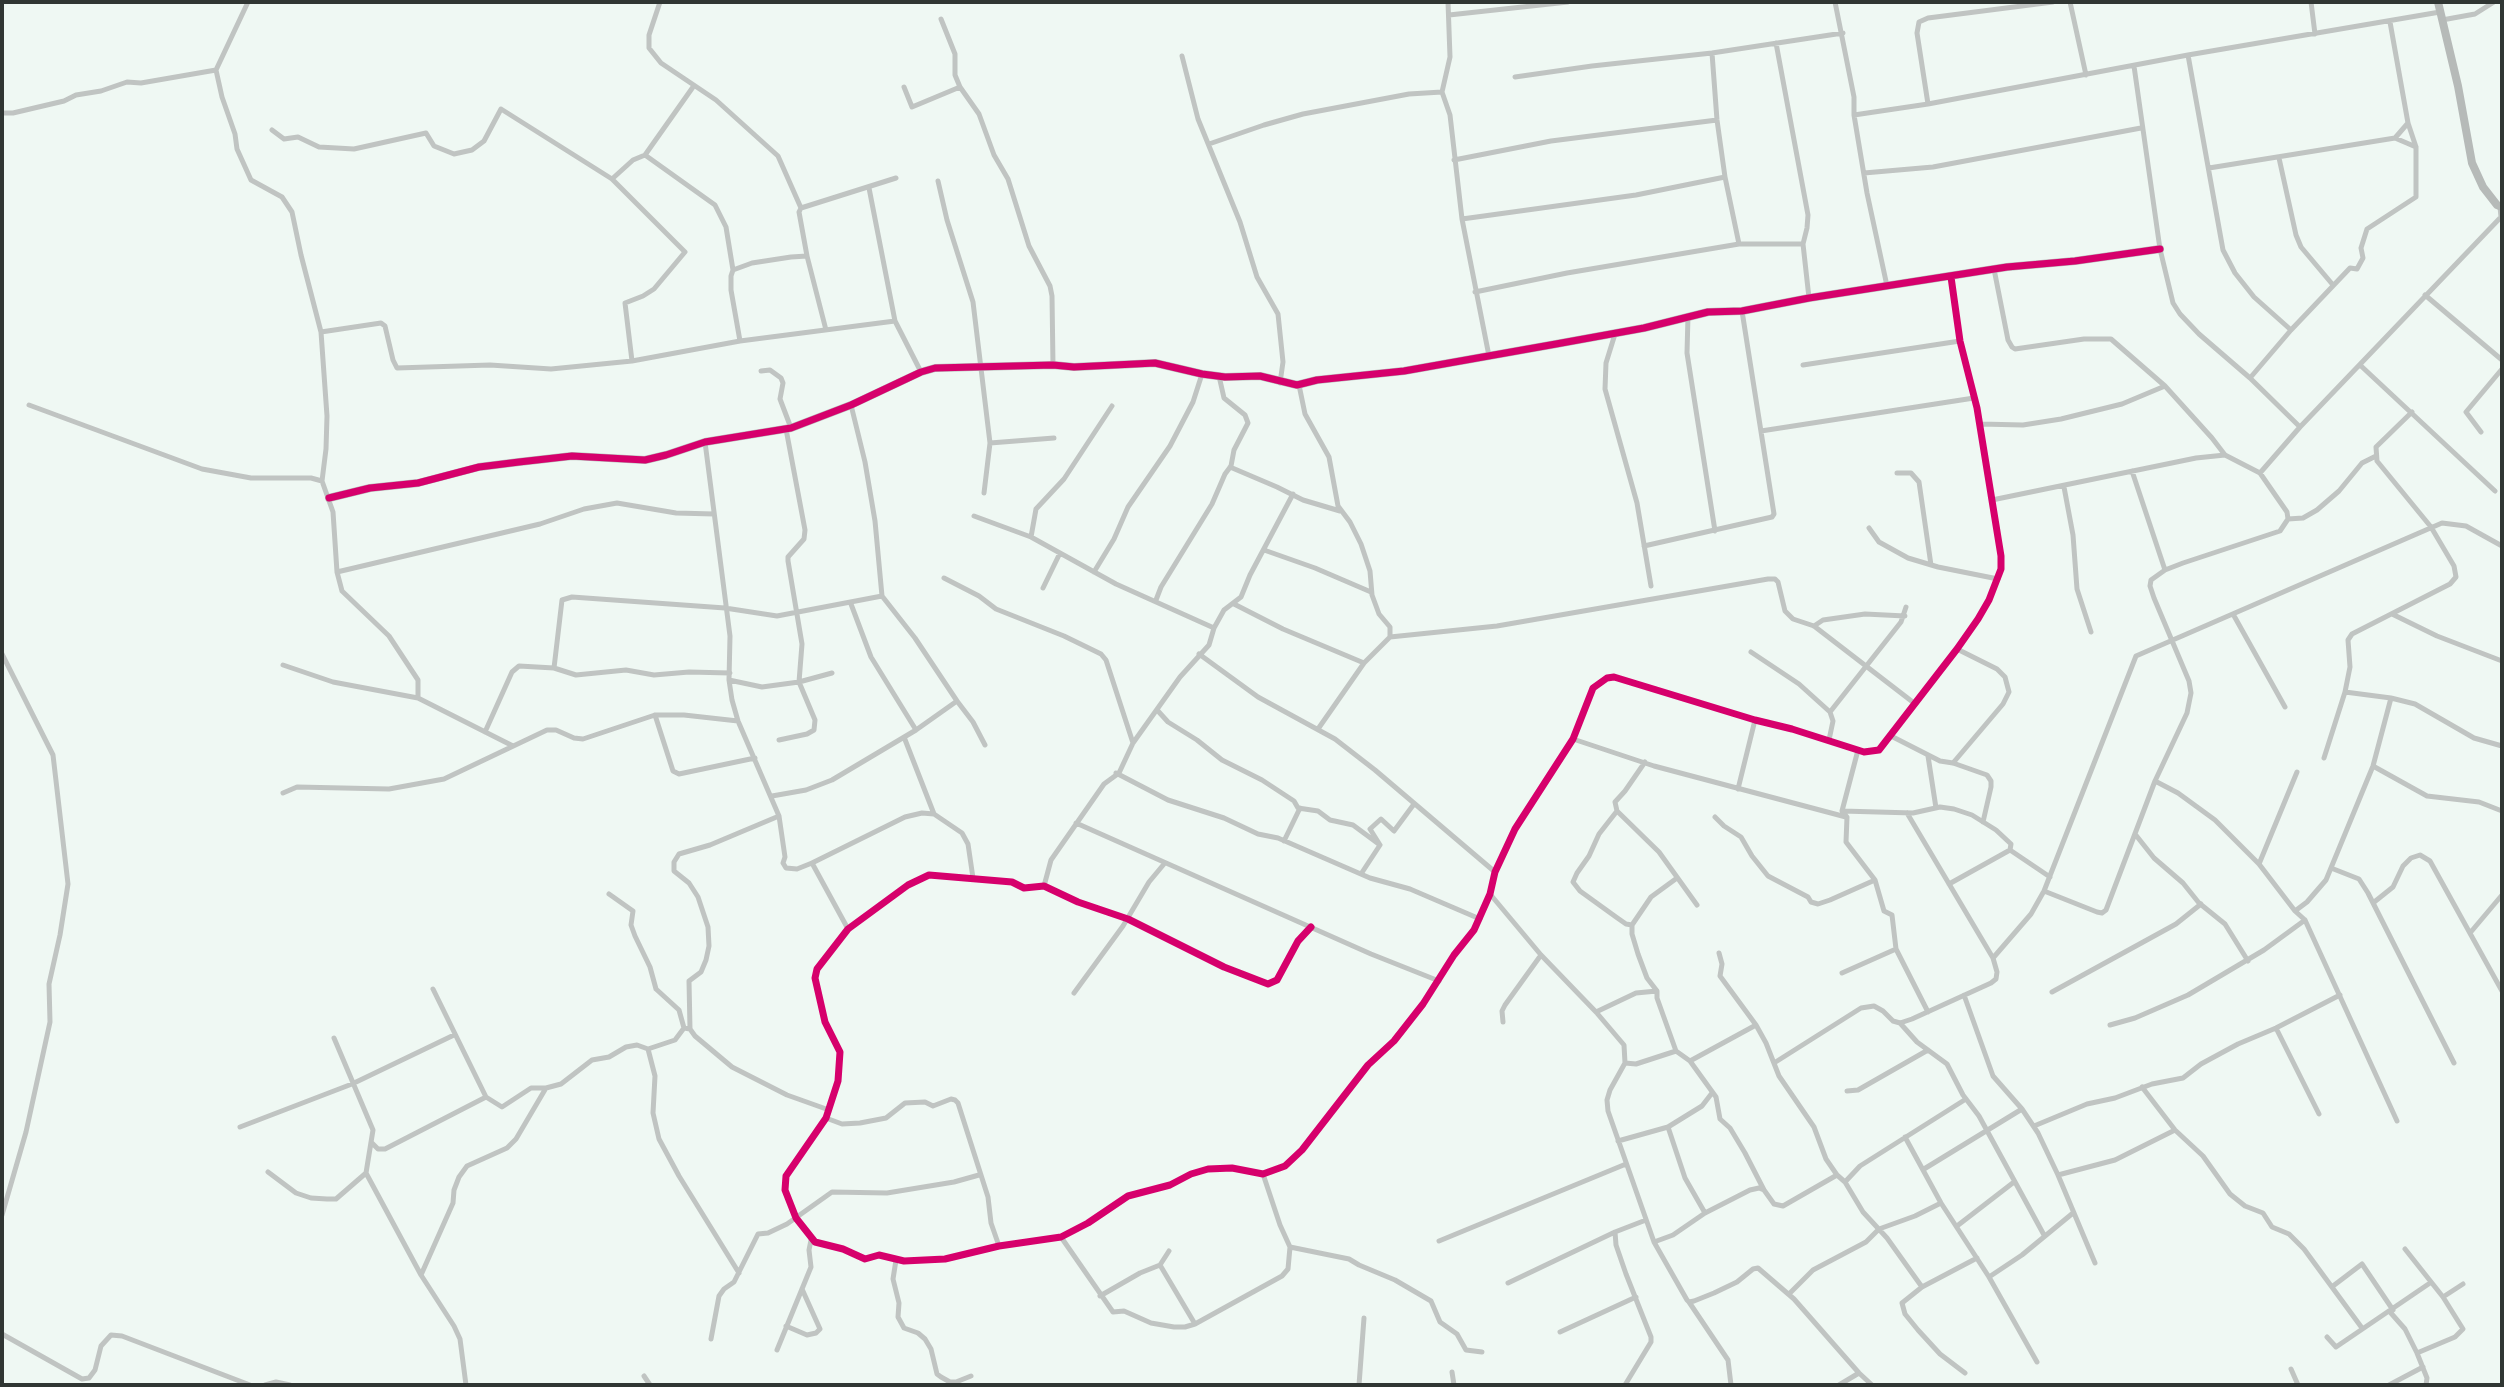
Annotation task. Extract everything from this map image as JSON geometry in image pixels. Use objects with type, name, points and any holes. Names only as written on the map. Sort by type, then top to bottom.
[{"type":"street","points":[[248,2],[216,70],[237,149],[251,180],[282,197],[292,212],[314,299],[321,332],[327,416],[322,481],[333,512],[337,572],[342,590],[389,636],[418,680],[418,698]]},
{"type":"street","points":[[660,2],[649,35],[649,48],[661,63],[716,100],[778,156],[801,208],[799,212],[807,256],[826,330]]},
{"type":"street","points":[[1448,2],[1450,57],[1442,92],[1450,115],[1462,219],[1489,356]]},
{"type":"street","points":[[1449,15],[1568,2]]},
{"type":"street","points":[[1835,2],[1843,33],[1864,173],[1887,286]]},
{"type":"street","points":[[1928,104],[1917,33],[1919,22],[1928,18],[2053,2]]},
{"type":"street","points":[[2070,2],[2086,75]]},
{"type":"street","points":[[2311,2],[2315,34]]},
{"type":"street","points":[[2260,472],[2424,295],[2501,218],[2501,207],[2483,187],[2472,163],[2438,2]]},
{"type":"street","points":[[1854,115],[2315,34],[2390,22],[2475,14],[2494,2]]},
{"type":"street","points":[[941,19],[955,54],[956,75],[960,87],[979,114],[994,155],[1008,179],[1029,246],[1050,286],[1053,365]]},
{"type":"street","points":[[2250,378],[2333,285],[2350,268],[2357,269],[2363,258],[2361,248],[2367,229],[2416,197],[2418,192],[2416,147],[2408,123],[2390,22]]},
{"type":"street","points":[[1514,77],[1592,65],[1712,53],[1843,33]]},
{"type":"street","points":[[1776,43],[1808,215],[1802,244],[1809,298]]},
{"type":"street","points":[[1712,53],[1725,177],[1739,244]]},
{"type":"street","points":[[2189,55],[2223,250],[2235,273],[2254,297],[2291,330]]},
{"type":"street","points":[[1182,56],[1198,119],[1214,161],[1223,176],[1257,277],[1278,314],[1283,362],[1280,383]]},
{"type":"street","points":[[2134,66],[2160,249],[2169,290],[2180,314],[2300,427]]},
{"type":"street","points":[[2,113],[64,101],[76,95],[101,91],[127,82],[141,83],[216,70]]},
{"type":"street","points":[[612,179],[633,160],[645,155],[694,87]]},
{"type":"street","points":[[904,87],[912,107],[960,87]]},
{"type":"street","points":[[1209,144],[1303,114],[1397,96],[1442,92]]},
{"type":"street","points":[[272,130],[285,139],[298,137],[319,147],[354,149],[426,133],[434,146],[454,154],[472,150],[484,141],[501,109],[612,179],[685,252],[654,289],[625,303],[632,361]]},
{"type":"street","points":[[1454,160],[1551,141],[1717,120]]},
{"type":"street","points":[[2395,138],[2408,123]]},
{"type":"street","points":[[1864,173],[1933,167],[2141,128]]},
{"type":"street","points":[[2209,168],[2395,138],[2416,147]]},
{"type":"street","points":[[645,155],[715,205],[726,227],[740,341]]},
{"type":"street","points":[[2279,158],[2295,235],[2301,247],[2333,285]]},
{"type":"street","points":[[1462,219],[1636,195],[1725,177]]},
{"type":"street","points":[[801,208],[897,178]]},
{"type":"street","points":[[938,181],[947,220],[973,302],[989,443],[984,493]]},
{"type":"street","points":[[869,188],[895,321],[921,372]]},
{"type":"street","points":[[1475,292],[1567,273],[1739,244],[1802,244]]},
{"type":"street","points":[[329,498],[370,488],[418,483],[479,467],[572,456],[645,460],[666,456],[705,442],[788,428],[851,405],[921,372],[935,369],[1156,363],[1202,374],[1260,376],[1280,383],[1299,385],[1489,356],[1708,312],[1742,311],[1951,276],[2160,249]]},
{"type":"street","points":[[733,270],[740,266],[807,256]]},
{"type":"street","points":[[730,263],[740,266]]},
{"type":"street","points":[[1994,270],[2008,340],[2012,347],[2015,349],[2105,338],[2115,342],[2165,386],[2225,455],[2260,472],[2287,512],[2288,520],[2280,531],[2224,547],[2165,570],[2151,580],[2150,586],[2189,681],[2191,703],[2155,781],[2109,903],[2102,913],[2044,891]]},
{"type":"street","points":[[1311,927],[1298,941],[1277,980],[1268,984],[1224,967],[1128,919],[1078,902],[1044,886],[1024,888],[1012,882],[929,875],[890,897],[848,929],[825,957],[815,978],[825,1021],[840,1052],[838,1081],[826,1118],[786,1177],[785,1190],[796,1218],[811,1240],[843,1249],[865,1259],[879,1255],[896,1260],[945,1259],[999,1246],[1061,1237],[1088,1223],[1128,1196],[1170,1185],[1208,1169],[1232,1168],[1263,1174],[1285,1166],[1302,1150],[1368,1065],[1394,1041],[1480,919],[1495,872],[1515,829],[1573,739],[1593,688],[1600,681],[1614,677],[1857,750],[1879,750],[1957,649],[1989,600],[1998,579],[2001,556],[1980,424],[1960,341],[1951,276]]},
{"type":"street","points":[[2424,295],[2502,360]]},
{"type":"street","points":[[1644,546],[1715,531],[1774,514],[1742,311]]},
{"type":"street","points":[[1688,316],[1687,353],[1715,531]]},
{"type":"street","points":[[321,332],[381,323],[385,326],[397,368],[490,365],[551,369],[632,361],[740,341],[895,321]]},
{"type":"street","points":[[1615,332],[1606,363],[1605,389],[1631,480],[1651,586]]},
{"type":"street","points":[[1803,365],[1960,341]]},
{"type":"street","points":[[2360,365],[2495,491]]},
{"type":"street","points":[[2481,432],[2466,412],[2502,369]]},
{"type":"street","points":[[761,371],[770,370],[781,378],[783,383],[780,399],[788,428],[805,530],[804,539],[788,557],[802,643],[799,682],[815,720],[814,730],[807,734],[779,740]]},
{"type":"street","points":[[1094,572],[1114,539],[1128,507],[1175,437],[1193,402],[1202,374]]},
{"type":"street","points":[[1156,600],[1161,587],[1212,504],[1248,423],[1245,415],[1224,398],[1219,376]]},
{"type":"street","points":[[1299,385],[1305,414],[1329,457],[1340,511],[1350,522],[1362,544],[1372,592],[1379,614],[1390,627],[1390,637]]},
{"type":"street","points":[[1980,424],[2023,425],[2061,419],[2122,404],[2165,386]]},
{"type":"street","points":[[1760,431],[1974,398]]},
{"type":"street","points":[[29,405],[202,469],[251,478],[311,478],[322,481]]},
{"type":"street","points":[[851,405],[865,461],[882,596],[915,638],[973,722],[985,745]]},
{"type":"street","points":[[1031,537],[1036,509],[1064,479],[1112,406]]},
{"type":"street","points":[[2324,758],[2345,692],[2350,667],[2348,640],[2352,634],[2451,584],[2456,577],[2454,566],[2431,527],[2381,469],[2376,456],[2376,447],[2412,412]]},
{"type":"street","points":[[989,443],[1054,438]]},
{"type":"street","points":[[705,442],[730,636],[729,677],[738,721],[779,816],[786,868],[797,869],[812,863],[905,817],[922,813],[934,814],[962,833],[968,844],[973,878]]},
{"type":"street","points":[[1992,500],[2196,458],[2225,455]]},
{"type":"street","points":[[2288,520],[2303,518],[2317,510],[2339,491],[2362,463],[2376,456]]},
{"type":"street","points":[[1230,467],[1303,500],[1340,511]]},
{"type":"street","points":[[2132,471],[2165,570]]},
{"type":"street","points":[[1897,473],[1911,473],[1919,482],[1931,565]]},
{"type":"street","points":[[2064,486],[2073,535],[2077,589],[2091,632]]},
{"type":"street","points":[[1044,886],[1051,860],[1104,784],[1116,773],[1133,743],[1199,654],[1209,645],[1214,628],[1224,610],[1241,597],[1293,494]]},
{"type":"street","points":[[337,572],[617,503],[676,513],[714,514]]},
{"type":"street","points":[[974,516],[1031,537],[1094,572],[1214,628]]},
{"type":"street","points":[[1993,958],[2031,914],[2044,891],[2136,656],[2442,523],[2466,526],[2502,546]]},
{"type":"street","points":[[1869,528],[1879,541],[1894,550],[1931,565],[1998,579]]},
{"type":"street","points":[[1264,550],[1372,592]]},
{"type":"street","points":[[1043,588],[1060,553]]},
{"type":"street","points":[[944,578],[979,596],[996,609],[1101,654],[1106,660],[1133,743]]},
{"type":"street","points":[[1318,729],[1364,663],[1390,637],[1497,626],[1768,579],[1778,582],[1785,611],[1793,619],[1814,626],[1914,704]]},
{"type":"street","points":[[554,668],[562,600],[566,597],[725,608],[777,616],[882,596]]},
{"type":"street","points":[[851,604],[871,657],[916,730]]},
{"type":"street","points":[[1234,604],[1283,629],[1364,663]]},
{"type":"street","points":[[1830,712],[1905,616],[1906,607]]},
{"type":"street","points":[[1814,626],[1823,620],[1865,614],[1905,616]]},
{"type":"street","points":[[2233,614],[2285,707]]},
{"type":"street","points":[[2392,614],[2437,636],[2502,661]]},
{"type":"street","points":[[1953,763],[2010,692],[2005,677],[1997,669],[1957,649]]},
{"type":"street","points":[[1751,652],[1798,684],[1830,712],[1833,718],[1829,740]]},
{"type":"street","points":[[2,654],[53,755],[68,884],[49,984],[50,1022],[26,1132],[2,1215]]},
{"type":"street","points":[[1199,654],[1240,686],[1318,729],[1375,770],[1495,872]]},
{"type":"street","points":[[283,665],[333,682],[418,698],[513,747]]},
{"type":"street","points":[[485,732],[512,672],[519,666],[554,668],[576,675],[626,670],[654,675],[689,672],[729,677],[762,687],[799,682],[832,673]]},
{"type":"street","points":[[2345,692],[2415,704],[2474,738],[2502,746]]},
{"type":"street","points":[[2295,911],[2318,890],[2331,867],[2373,766],[2391,698]]},
{"type":"street","points":[[772,796],[806,790],[832,780],[916,730],[957,701]]},
{"type":"street","points":[[1158,710],[1168,722],[1222,760],[1262,780],[1300,808],[1318,811],[1330,820],[1353,825],[1380,845]]},
{"type":"street","points":[[283,793],[297,787],[389,789],[444,779],[547,730],[556,730],[583,739],[655,715],[738,721]]},
{"type":"street","points":[[655,715],[673,771],[680,774],[755,758]]},
{"type":"street","points":[[1738,789],[1755,720]]},
{"type":"street","points":[[1891,736],[1928,756],[1983,772],[1990,777],[1991,787],[1983,822]]},
{"type":"street","points":[[904,737],[934,814]]},
{"type":"street","points":[[1573,739],[1738,789],[1847,817]]},
{"type":"street","points":[[1842,811],[1857,750]]},
{"type":"street","points":[[1928,756],[1936,808]]},
{"type":"street","points":[[1645,762],[1615,802],[1617,811],[1660,852],[1697,905]]},
{"type":"street","points":[[2373,766],[2427,796],[2479,802],[2502,811]]},
{"type":"street","points":[[2259,864],[2297,772]]},
{"type":"street","points":[[1116,773],[1168,800],[1224,818],[1258,834],[1284,841],[1361,874],[1410,889],[1480,919]]},
{"type":"street","points":[[2155,781],[2178,793],[2215,820],[2259,864],[2305,920],[2397,1121]]},
{"type":"street","points":[[1380,845],[1370,829],[1381,819],[1394,831],[1414,804]]},
{"type":"street","points":[[1284,841],[1300,808]]},
{"type":"street","points":[[1842,811],[1907,813],[1936,808],[1954,809],[1972,815],[2007,839],[2011,844],[2010,850]]},
{"type":"street","points":[[1617,811],[1599,834],[1573,882],[1580,891],[1616,918],[1632,925]]},
{"type":"street","points":[[1842,811],[1847,817],[1846,842],[1875,880],[1884,911],[1892,915],[1896,948],[1928,1012]]},
{"type":"street","points":[[1900,1023],[1991,983],[1996,979],[1997,972],[1993,958],[1907,813]]},
{"type":"street","points":[[432,989],[486,1097],[502,1107],[531,1087],[546,1088],[561,1084],[592,1060],[609,1057],[626,1047],[638,1045],[648,1049],[675,1040],[687,1028],[689,981],[701,972],[709,946],[708,927],[698,897],[689,883],[674,871],[674,862],[679,855],[779,816]]},
{"type":"street","points":[[1715,817],[1724,827],[1741,837],[1768,876],[1808,897],[1811,902],[1818,904],[1830,900],[1875,880]]},
{"type":"street","points":[[1076,824],[1438,981]]},
{"type":"street","points":[[2135,834],[2154,858],[2225,924],[2248,961]]},
{"type":"street","points":[[1361,874],[1380,845]]},
{"type":"street","points":[[2010,850],[2050,877]]},
{"type":"street","points":[[1949,884],[2010,850]]},
{"type":"street","points":[[2373,903],[2393,887],[2403,866],[2411,858],[2420,855],[2430,861],[2502,991]]},
{"type":"street","points":[[812,863],[848,929]]},
{"type":"street","points":[[1074,993],[1164,864]]},
{"type":"street","points":[[2331,867],[2359,879],[2454,1063]]},
{"type":"street","points":[[1677,878],[1651,897],[1632,925],[1632,934],[1647,978],[1657,991],[1657,998],[1676,1051],[1690,1061],[1718,1101],[1720,1119],[1730,1128],[1774,1204],[1783,1206],[1837,1175]]},
{"type":"street","points":[[609,894],[633,911],[631,925],[650,967],[656,989],[678,1010],[687,1028],[695,1036],[732,1067],[787,1095],[829,1110]]},
{"type":"street","points":[[1490,894],[1541,955],[1624,1045],[1625,1063],[1610,1090],[1608,1111],[1654,1242],[1689,1302],[1728,1360],[1731,1385]]},
{"type":"street","points":[[2470,933],[2502,895]]},
{"type":"street","points":[[2052,992],[2176,924],[2201,904]]},
{"type":"street","points":[[2110,1025],[2176,1002],[2248,961],[2305,920]]},
{"type":"street","points":[[1842,973],[1896,948]]},
{"type":"street","points":[[1718,953],[1722,964],[1720,976],[1756,1025],[1779,1076],[1814,1127],[1826,1159],[1845,1182],[1863,1212],[1922,1287]]},
{"type":"street","points":[[1503,1022],[1502,1012],[1541,955]]},
{"type":"street","points":[[1596,1012],[1636,993],[1657,991]]},
{"type":"street","points":[[1964,995],[1993,1076],[2034,1126],[2095,1263]]},
{"type":"street","points":[[2034,1126],[2087,1104],[2183,1078],[2216,1055],[2340,995]]},
{"type":"street","points":[[1774,1063],[1861,1008],[1874,1006],[1883,1011],[1947,1064],[1966,1099],[1979,1116],[2044,1235]]},
{"type":"street","points":[[1690,1061],[1756,1025]]},
{"type":"street","points":[[2276,1028],[2319,1114]]},
{"type":"street","points":[[240,1127],[352,1084],[454,1035]]},
{"type":"street","points":[[268,1172],[296,1193],[327,1199],[336,1199],[366,1173],[373,1130],[334,1038]]},
{"type":"street","points":[[648,1049],[655,1076],[653,1113],[659,1139],[738,1273]]},
{"type":"street","points":[[1847,1091],[1858,1090],[1928,1050]]},
{"type":"street","points":[[1625,1063],[1636,1064],[1676,1051]]},
{"type":"street","points":[[2142,1087],[2175,1130],[2203,1156],[2230,1194],[2245,1206],[2263,1213],[2272,1227],[2292,1236],[2333,1286],[2362,1328]]},
{"type":"street","points":[[421,1275],[453,1203],[459,1177],[467,1166],[507,1148],[516,1139],[546,1088]]},
{"type":"street","points":[[1618,1141],[1668,1127],[1702,1106],[1712,1093]]},
{"type":"street","points":[[372,1143],[378,1149],[385,1149],[486,1097]]},
{"type":"street","points":[[1845,1182],[1860,1166],[1966,1099]]},
{"type":"street","points":[[826,1118],[842,1124],[860,1123],[886,1118],[905,1103],[916,1101],[933,1106],[955,1100],[988,1197],[991,1223],[999,1246]]},
{"type":"street","points":[[1924,1169],[2022,1109]]},
{"type":"street","points":[[1668,1127],[1685,1178],[1705,1213]]},
{"type":"street","points":[[2058,1175],[2115,1160],[2175,1130]]},
{"type":"street","points":[[1905,1137],[1941,1203],[1989,1277],[2037,1362]]},
{"type":"street","points":[[1439,1241],[1626,1164]]},
{"type":"street","points":[[366,1173],[421,1275],[454,1326],[460,1339],[466,1385]]},
{"type":"street","points":[[1061,1237],[1112,1312],[1124,1311],[1151,1323],[1174,1327],[1195,1324],[1282,1276],[1288,1269],[1290,1247],[1263,1174]]},
{"type":"street","points":[[710,1339],[719,1296],[734,1282],[758,1234],[768,1233],[796,1218],[832,1192],[887,1194],[979,1175]]},
{"type":"street","points":[[1957,1226],[2014,1181]]},
{"type":"street","points":[[1654,1242],[1674,1235],[1705,1213],[1749,1190],[1764,1190]]},
{"type":"street","points":[[1788,1294],[1813,1270],[1866,1242],[1879,1229],[1941,1203]]},
{"type":"street","points":[[1989,1277],[2022,1255],[2073,1213]]},
{"type":"street","points":[[1508,1283],[1646,1220]]},
{"type":"street","points":[[1615,1232],[1616,1245],[1652,1340],[1625,1385]]},
{"type":"street","points":[[777,1350],[811,1267],[811,1240]]},
{"type":"street","points":[[1290,1247],[1349,1259],[1395,1280],[1431,1301],[1440,1322],[1458,1334],[1466,1350],[1482,1352]]},
{"type":"street","points":[[2404,1249],[2461,1324],[2462,1332],[2417,1353]]},
{"type":"street","points":[[1100,1296],[1160,1265],[1169,1251]]},
{"type":"street","points":[[1965,1373],[1940,1353],[1902,1308],[1905,1299],[1922,1287],[1976,1258]]},
{"type":"street","points":[[896,1260],[893,1279],[899,1303],[898,1317],[904,1328],[925,1339],[931,1349],[937,1374],[941,1377],[956,1382],[971,1376]]},
{"type":"street","points":[[2333,1286],[2362,1264],[2405,1329],[2423,1367],[2427,1378],[2426,1385]]},
{"type":"street","points":[[1160,1265],[1195,1324]]},
{"type":"street","points":[[1689,1302],[1737,1282],[1758,1268],[1788,1294],[1858,1373],[1872,1385]]},
{"type":"street","points":[[2327,1337],[2336,1347],[2430,1283]]},
{"type":"street","points":[[2443,1297],[2463,1284]]},
{"type":"street","points":[[786,1326],[807,1335],[816,1334],[820,1329],[802,1289]]},
{"type":"street","points":[[1560,1332],[1636,1297]]},
{"type":"street","points":[[1359,1385],[1364,1318]]},
{"type":"street","points":[[2,1334],[82,1379],[89,1378],[101,1346],[111,1335],[122,1336],[250,1385]]},
{"type":"street","points":[[2389,1385],[2423,1367]]},
{"type":"street","points":[[2291,1369],[2298,1385]]},
{"type":"street","points":[[1452,1372],[1454,1385]]},
{"type":"street","points":[[1839,1385],[1858,1373]]},
{"type":"street","points":[[643,1376],[650,1385]]},
{"type":"street","points":[[265,1385],[276,1382],[290,1385]]},
{"type":"cycle path","points":[[329,498],[370,488],[418,483],[479,467],[519,462],[572,456],[645,460],[705,442],[791,428],[935,368],[1053,365],[1074,367],[1155,363],[1202,374],[1225,377],[1260,376],[1297,385],[1317,380],[1404,371],[1644,328],[1708,312],[1742,311],[2007,267],[2160,249]]},
{"type":"cycle path","points":[[1311,927],[1298,941],[1277,980],[1268,984],[1224,967],[1128,919],[1078,902],[1044,886],[1024,888],[1012,882],[929,875],[908,885],[848,929],[817,969],[815,978],[825,1022],[840,1052],[838,1081],[826,1118],[786,1176],[785,1190],[796,1218],[815,1242],[843,1249],[865,1259],[879,1255],[904,1261],[945,1259],[999,1246],[1061,1237],[1088,1223],[1128,1196],[1170,1185],[1208,1169],[1232,1168],[1263,1174],[1285,1166],[1302,1150],[1368,1065],[1394,1041],[1474,930],[1490,894],[1495,872],[1515,829],[1573,739],[1593,688],[1607,678],[1614,677],[1864,752],[1879,750],[1978,619],[2001,569],[1977,408],[1960,341],[1951,277]]}]
